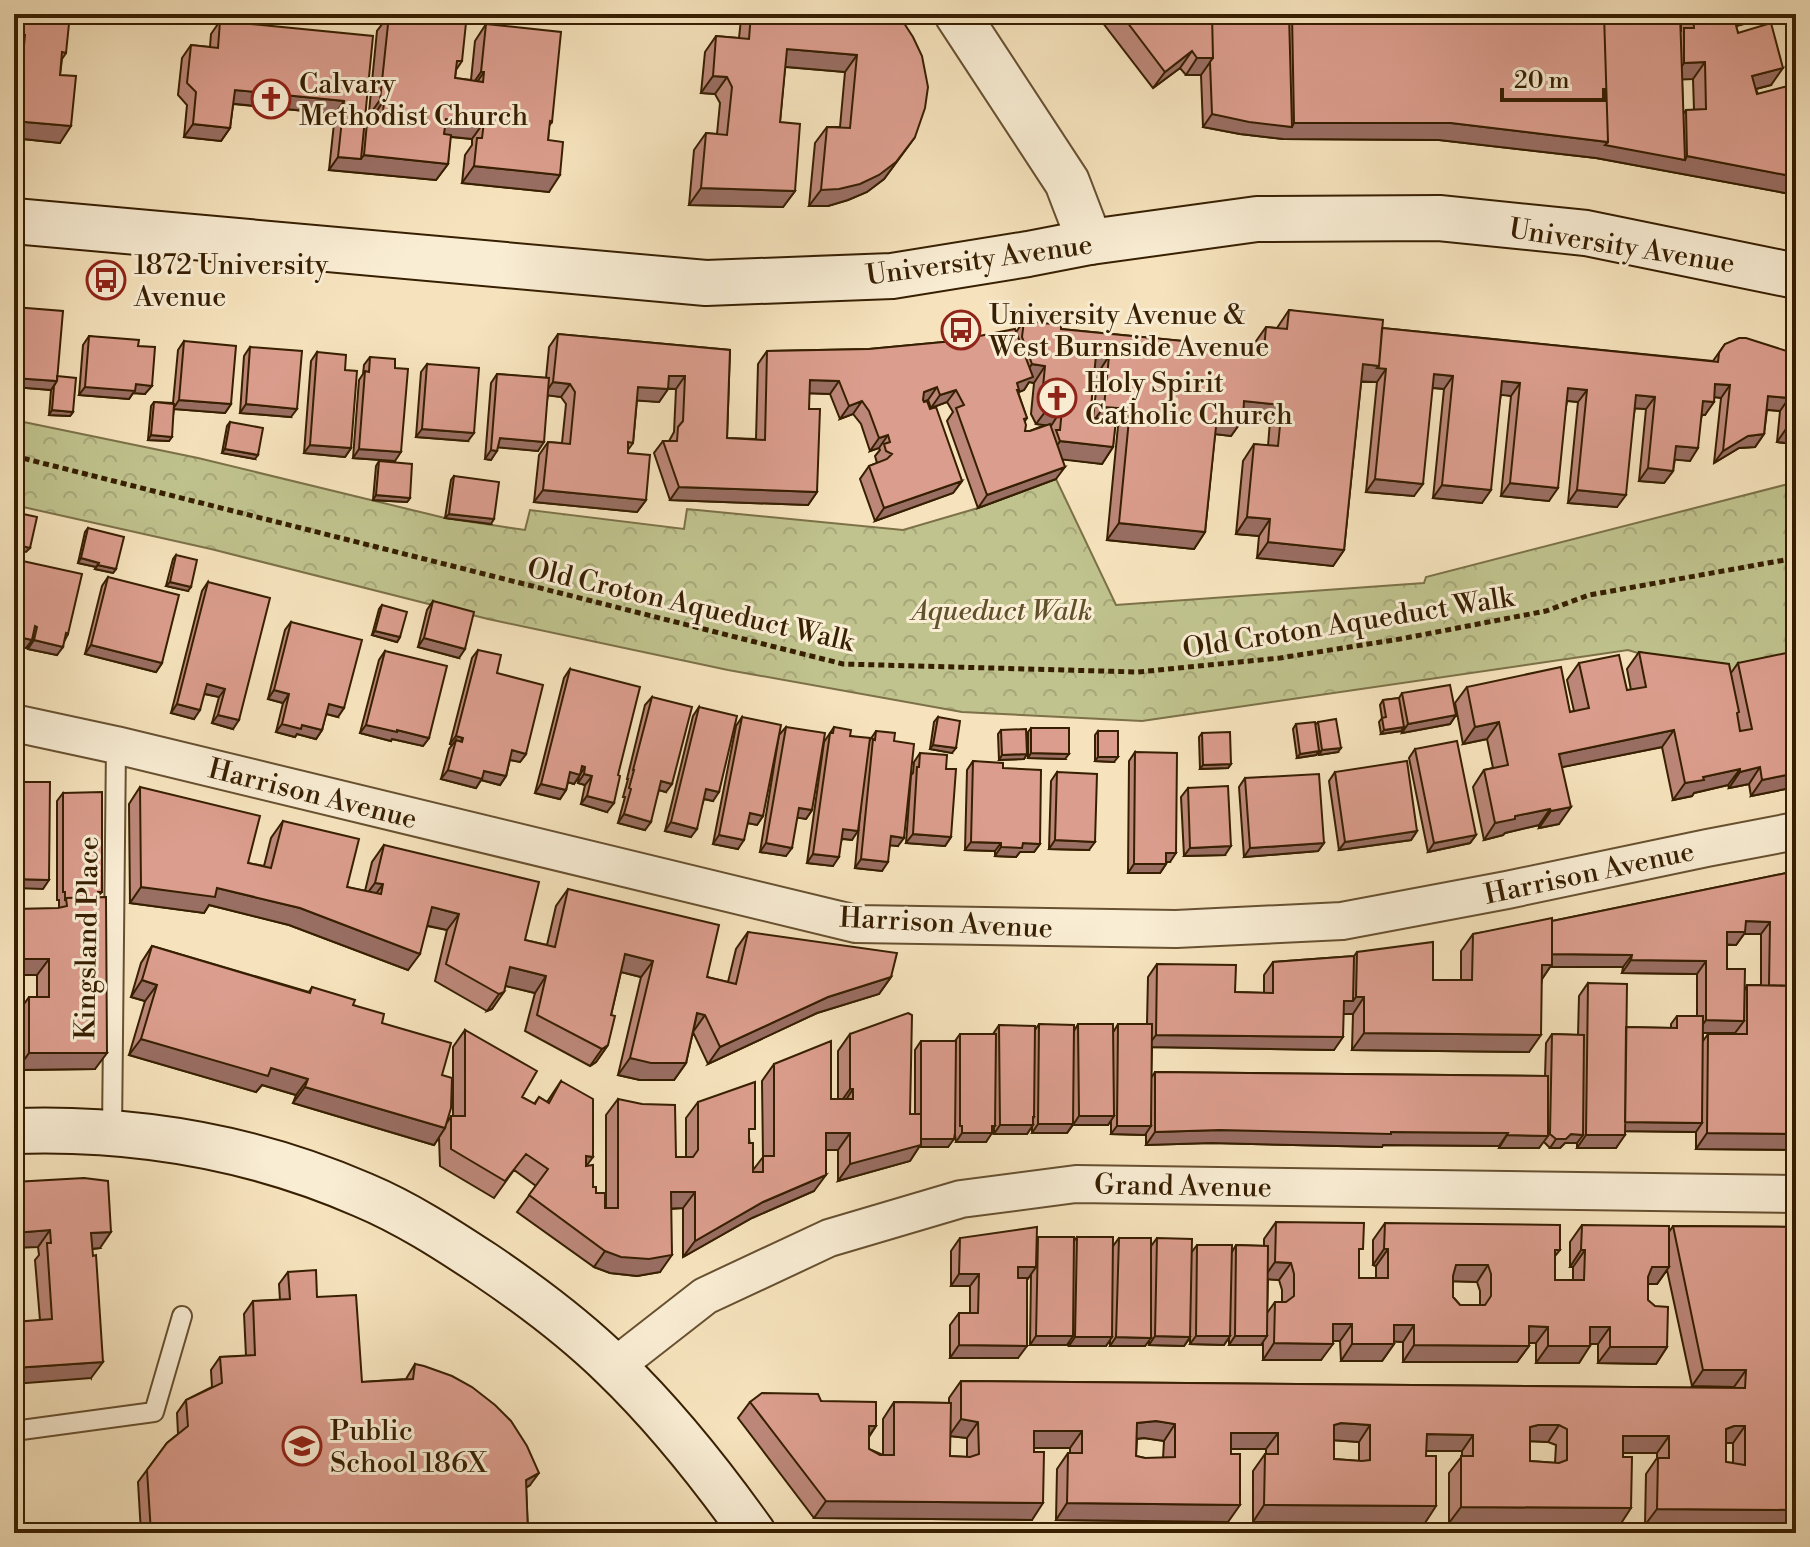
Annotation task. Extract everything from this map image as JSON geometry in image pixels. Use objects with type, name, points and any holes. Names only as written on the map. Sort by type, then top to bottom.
[{"type":"main road","points":[[957,14],[1067,182],[1090,242]]},
{"type":"main road","name":"University Avenue","points":[[14,221],[706,283],[892,276],[1090,242],[1257,219],[1439,218],[1586,233],[1796,276]]},
{"type":"main road","points":[[14,1131],[112,1132],[174,1139],[229,1150],[321,1178],[365,1196],[448,1240],[524,1291],[614,1367],[683,1443],[753,1533]]},
{"type":"street","name":"Harrison Avenue","points":[[14,723],[856,924],[1176,929],[1342,921],[1796,831]]},
{"type":"street","name":"Grand Avenue","points":[[614,1367],[705,1296],[829,1238],[961,1199],[1076,1184],[1796,1194]]},
{"type":"lane","name":"Kingsland Place","points":[[112,1132],[116,745]]},
{"type":"lane","points":[[14,1431],[154,1412],[182,1316]]},
{"type":"path","name":"Old Croton Aqueduct Walk","points":[[14,456],[843,664],[1138,672],[1280,658],[1546,611],[1589,595],[1796,558]]},
{"type":"green space","name":"Aqueduct Walk","points":[[14,420],[198,458],[445,518],[525,530],[530,510],[684,529],[687,509],[903,530],[978,508],[1056,479],[1116,605],[1424,583],[1426,577],[1796,482],[1796,665],[1727,680],[1628,650],[1142,721],[962,712],[728,670],[488,619],[211,549],[14,505]]},
{"type":"building","points":[[14,14],[70,14],[60,75],[76,76],[71,126],[14,121],[14,76],[21,76],[25,35],[14,34]]},
{"type":"building","points":[[751,14],[898,14],[922,56],[928,87],[915,137],[896,162],[860,184],[821,190],[827,127],[850,128],[857,55],[787,49],[780,122],[800,124],[795,191],[701,188],[706,133],[727,135],[732,87],[727,77],[713,76],[716,36],[749,39]]},
{"type":"building","points":[[1121,14],[1212,14],[1213,58],[1197,58],[1192,51],[1165,72]]},
{"type":"building","points":[[1212,14],[1289,14],[1292,127],[1212,114]]},
{"type":"building","points":[[1292,14],[1604,14],[1608,142],[1451,123],[1294,123]]},
{"type":"building","points":[[1604,14],[1680,14],[1685,160],[1605,145],[1608,142]]},
{"type":"building","points":[[1693,14],[1733,14],[1738,33],[1771,23],[1783,68],[1752,76],[1757,94],[1788,86],[1796,117],[1796,177],[1687,156],[1686,110],[1706,109],[1705,62],[1684,63],[1684,28],[1694,28]]},
{"type":"building","points":[[389,15],[466,23],[462,61],[457,61],[455,78],[483,82],[484,72],[481,72],[486,24],[561,32],[548,140],[563,142],[560,175],[474,166],[477,138],[482,138],[484,122],[446,119],[444,134],[451,135],[448,164],[364,155],[368,112],[383,113],[384,100],[380,100]]},
{"type":"building","name":"Calvary Methodist Church","points":[[220,21],[373,36],[361,159],[338,157],[344,101],[235,90],[230,128],[193,124],[196,92],[187,83],[191,45],[218,48]]},
{"type":"building","points":[[14,307],[63,311],[57,381],[14,378]]},
{"type":"building","points":[[1289,310],[1383,320],[1379,366],[1363,364],[1344,550],[1268,542],[1270,519],[1247,517],[1254,444],[1278,446],[1282,405],[1244,401],[1243,419],[1217,417],[1205,532],[1119,523],[1130,409],[1104,407],[1109,356],[1096,355],[1090,418],[1116,420],[1113,447],[1060,441],[1056,430],[1060,430],[1062,409],[1048,408],[1042,397],[1045,366],[1032,364],[1022,337],[1024,321],[1061,325],[1061,329],[1264,349],[1266,327],[1287,329]]},
{"type":"building","points":[[1382,328],[1718,362],[1725,344],[1746,338],[1796,354],[1796,430],[1786,429],[1789,398],[1768,396],[1764,434],[1748,436],[1723,451],[1730,385],[1715,384],[1714,402],[1703,401],[1698,448],[1676,446],[1673,471],[1648,468],[1655,397],[1636,395],[1626,495],[1577,490],[1587,390],[1568,388],[1558,488],[1510,483],[1520,383],[1502,381],[1491,490],[1442,485],[1453,376],[1434,374],[1423,484],[1375,479],[1386,369],[1377,368]]},
{"type":"building","points":[[1015,329],[1033,377],[1017,383],[1027,418],[1024,419],[1025,431],[1050,424],[1065,467],[987,495],[956,408],[964,405],[956,390],[940,395],[937,387],[924,392],[923,400],[927,401],[930,409],[936,407],[962,481],[884,508],[869,466],[892,454],[886,451],[884,444],[890,442],[888,435],[879,438],[862,401],[849,406],[839,381],[810,380],[809,409],[820,409],[817,492],[679,487],[663,441],[677,441],[678,427],[683,421],[685,376],[669,376],[668,389],[638,387],[633,443],[628,442],[628,453],[650,455],[646,500],[543,490],[548,442],[570,444],[575,392],[570,384],[553,382],[558,334],[730,350],[727,438],[765,440],[767,351],[869,349],[954,341]]},
{"type":"building","points":[[89,336],[139,340],[138,346],[155,347],[152,386],[136,384],[135,391],[85,387]]},
{"type":"building","points":[[184,341],[236,346],[231,404],[179,400]]},
{"type":"building","points":[[250,347],[302,351],[297,409],[246,404]]},
{"type":"building","points":[[317,352],[346,355],[345,370],[357,371],[351,448],[310,445]]},
{"type":"building","points":[[370,357],[395,359],[395,368],[408,369],[401,452],[359,449],[365,371],[369,372]]},
{"type":"building","points":[[427,364],[479,368],[474,433],[422,429]]},
{"type":"building","points":[[497,374],[549,378],[544,442],[500,438],[497,451],[491,450]]},
{"type":"building","points":[[57,376],[76,378],[73,412],[52,410]]},
{"type":"building","points":[[154,402],[174,404],[172,437],[151,435]]},
{"type":"building","points":[[230,422],[263,428],[258,455],[225,449]]},
{"type":"building","points":[[379,461],[412,464],[410,498],[376,495]]},
{"type":"building","points":[[454,476],[499,482],[494,519],[449,514]]},
{"type":"building","points":[[14,512],[37,517],[30,548],[14,544]]},
{"type":"building","points":[[88,528],[124,537],[116,569],[81,558]]},
{"type":"building","points":[[176,555],[197,560],[191,587],[170,582]]},
{"type":"building","points":[[18,560],[82,574],[63,647],[34,640],[35,626],[32,640],[14,636],[14,581]]},
{"type":"building","points":[[108,577],[179,595],[162,663],[91,645]]},
{"type":"building","points":[[208,582],[270,598],[239,720],[218,715],[225,689],[207,684],[200,710],[177,704]]},
{"type":"building","points":[[433,601],[474,612],[465,649],[424,638]]},
{"type":"building","points":[[382,605],[407,612],[400,637],[375,631]]},
{"type":"building","points":[[291,622],[362,640],[344,708],[329,704],[322,730],[282,724],[289,694],[274,690]]},
{"type":"building","points":[[478,650],[501,655],[497,673],[543,685],[526,754],[512,750],[506,776],[484,771],[482,779],[448,770],[456,740],[462,742],[463,738],[456,736]]},
{"type":"building","points":[[385,651],[447,666],[429,738],[366,725]]},
{"type":"building","points":[[1796,651],[1796,773],[1762,780],[1760,767],[1685,783],[1674,730],[1559,754],[1571,807],[1515,816],[1515,819],[1495,823],[1484,770],[1508,765],[1499,722],[1475,727],[1467,687],[1561,667],[1570,712],[1589,708],[1579,663],[1619,655],[1627,690],[1646,687],[1639,652],[1729,664],[1740,731],[1752,729],[1738,663]]},
{"type":"building","points":[[570,669],[640,687],[614,803],[587,796],[592,776],[584,774],[585,767],[582,766],[580,775],[570,772],[566,790],[541,784]]},
{"type":"building","points":[[1450,685],[1456,715],[1408,724],[1402,693]]},
{"type":"building","points":[[652,697],[692,707],[672,784],[661,781],[651,822],[624,814]]},
{"type":"building","points":[[1399,698],[1404,727],[1384,730],[1382,718],[1386,717],[1383,700]]},
{"type":"building","points":[[699,707],[737,716],[719,792],[706,789],[697,829],[671,822]]},
{"type":"building","points":[[742,717],[781,725],[763,816],[750,813],[744,840],[719,835]]},
{"type":"building","points":[[938,717],[960,721],[956,748],[933,745]]},
{"type":"building","points":[[1336,719],[1341,748],[1322,750],[1318,722]]},
{"type":"building","points":[[1315,722],[1319,751],[1300,754],[1296,724]]},
{"type":"building","points":[[786,727],[825,733],[812,810],[799,808],[792,848],[766,843]]},
{"type":"building","points":[[834,727],[851,730],[850,736],[870,738],[858,831],[843,829],[839,857],[813,854],[830,733],[833,733]]},
{"type":"building","points":[[1031,728],[1069,728],[1069,754],[1031,753]]},
{"type":"building","points":[[1026,729],[1027,754],[1002,755],[1001,730]]},
{"type":"building","points":[[876,731],[895,733],[894,741],[914,744],[904,838],[891,836],[888,862],[861,859]]},
{"type":"building","points":[[1098,731],[1118,731],[1118,757],[1098,757]]},
{"type":"building","points":[[1230,732],[1231,764],[1203,765],[1202,733]]},
{"type":"building","points":[[1457,741],[1476,835],[1434,843],[1415,749]]},
{"type":"building","points":[[1135,752],[1177,753],[1176,853],[1166,853],[1166,864],[1134,864]]},
{"type":"building","points":[[920,753],[947,755],[946,769],[956,769],[951,837],[913,834]]},
{"type":"building","points":[[973,761],[1003,763],[1003,768],[1041,770],[1040,844],[1023,843],[1022,848],[1001,847],[1001,843],[971,842]]},
{"type":"building","points":[[1407,761],[1417,831],[1345,842],[1335,772]]},
{"type":"building","points":[[1057,772],[1097,774],[1095,842],[1055,840]]},
{"type":"building","points":[[1319,774],[1324,843],[1250,848],[1245,778]]},
{"type":"building","points":[[14,782],[50,782],[49,880],[14,879]]},
{"type":"building","points":[[1228,786],[1231,846],[1190,848],[1188,788]]},
{"type":"building","points":[[140,787],[260,816],[248,863],[271,868],[283,821],[359,839],[347,887],[381,894],[383,884],[375,883],[384,845],[539,882],[525,940],[555,947],[568,889],[719,925],[707,977],[736,984],[748,932],[897,953],[891,977],[828,997],[720,1047],[705,1015],[697,1013],[686,1063],[651,1063],[630,1058],[653,961],[625,954],[611,1015],[615,1016],[608,1045],[602,1049],[537,1015],[546,976],[510,967],[504,992],[499,994],[446,964],[459,914],[432,907],[420,954],[300,908],[217,888],[215,897],[141,887]]},
{"type":"building","points":[[102,792],[102,892],[98,892],[98,897],[65,899],[63,793]]},
{"type":"building","points":[[1796,871],[1796,986],[1769,985],[1770,922],[1746,921],[1745,932],[1727,932],[1727,969],[1745,969],[1744,1021],[1706,1020],[1706,961],[1631,960],[1632,955],[1552,954],[1552,921]]},
{"type":"building","points":[[106,897],[107,1053],[29,1053],[29,997],[49,997],[49,959],[14,959],[14,909],[58,908],[67,906],[66,898]]},
{"type":"building","points":[[1552,918],[1552,965],[1542,965],[1541,1035],[1364,1033],[1364,997],[1356,997],[1357,952],[1433,942],[1433,980],[1472,980],[1473,934]]},
{"type":"building","points":[[152,946],[310,993],[312,987],[355,1000],[353,1005],[384,1014],[382,1023],[451,1043],[442,1075],[452,1078],[451,1108],[445,1128],[305,1087],[308,1079],[271,1068],[268,1076],[141,1039],[157,985],[142,980]]},
{"type":"building","points":[[1354,956],[1353,1001],[1344,1001],[1343,1037],[1156,1035],[1157,964],[1236,965],[1235,992],[1273,993],[1273,962]]},
{"type":"building","points":[[1588,983],[1627,984],[1625,1135],[1586,1135]]},
{"type":"building","points":[[1747,985],[1796,986],[1796,1134],[1707,1133],[1708,1034],[1747,1034]]},
{"type":"building","points":[[908,1013],[912,1015],[910,1114],[921,1114],[921,1145],[850,1164],[850,1133],[826,1133],[826,1175],[763,1202],[695,1241],[695,1192],[671,1192],[672,1255],[649,1259],[621,1257],[605,1251],[529,1195],[548,1169],[526,1154],[505,1181],[451,1149],[451,1116],[465,1116],[465,1030],[537,1071],[522,1097],[535,1104],[539,1097],[549,1103],[561,1081],[593,1099],[593,1157],[586,1156],[586,1166],[593,1165],[593,1187],[596,1187],[596,1193],[605,1193],[605,1208],[618,1208],[618,1099],[642,1104],[675,1105],[676,1157],[693,1157],[698,1150],[698,1102],[755,1082],[755,1129],[749,1129],[749,1143],[753,1143],[753,1172],[763,1172],[763,1156],[774,1156],[774,1064],[831,1041],[831,1099],[853,1099],[853,1089],[850,1089],[850,1034]]},
{"type":"building","points":[[1677,1016],[1703,1016],[1702,1123],[1625,1122],[1626,1027],[1677,1028]]},
{"type":"building","points":[[1039,1024],[1074,1025],[1073,1124],[1038,1124]]},
{"type":"building","points":[[1078,1024],[1113,1024],[1114,1116],[1079,1116]]},
{"type":"building","points":[[1118,1024],[1152,1024],[1151,1126],[1117,1126]]},
{"type":"building","points":[[999,1025],[1035,1026],[1033,1125],[1000,1125]]},
{"type":"building","points":[[960,1034],[996,1034],[995,1126],[992,1126],[992,1133],[962,1133]]},
{"type":"building","points":[[1552,1034],[1584,1035],[1583,1135],[1571,1134],[1566,1139],[1556,1139],[1550,1134]]},
{"type":"building","points":[[921,1041],[956,1041],[954,1139],[921,1139]]},
{"type":"building","points":[[1155,1072],[1548,1076],[1548,1136],[1220,1130],[1155,1132]]},
{"type":"building","points":[[84,1178],[108,1181],[111,1232],[91,1233],[93,1256],[96,1255],[103,1362],[14,1368],[14,1322],[52,1319],[47,1243],[51,1243],[50,1230],[14,1233],[14,1182]]},
{"type":"building","points":[[1276,1222],[1364,1223],[1363,1249],[1359,1249],[1359,1278],[1388,1278],[1388,1249],[1384,1249],[1385,1223],[1560,1225],[1560,1250],[1555,1250],[1555,1280],[1584,1280],[1582,1225],[1669,1226],[1669,1267],[1652,1267],[1648,1277],[1648,1300],[1655,1306],[1668,1307],[1667,1347],[1610,1347],[1610,1327],[1590,1327],[1590,1346],[1548,1346],[1548,1327],[1529,1326],[1529,1346],[1414,1345],[1414,1325],[1394,1325],[1394,1344],[1352,1344],[1352,1324],[1333,1324],[1333,1344],[1274,1343],[1275,1302],[1286,1302],[1294,1296],[1291,1263],[1275,1262]],"holes":[[[1456,1265],[1488,1265],[1491,1296],[1485,1305],[1460,1305],[1453,1297]]]},
{"type":"building","points":[[1673,1226],[1796,1227],[1796,1510],[1657,1509],[1658,1458],[1669,1458],[1669,1436],[1623,1436],[1623,1457],[1632,1457],[1631,1508],[1461,1507],[1461,1456],[1473,1456],[1473,1435],[1427,1434],[1426,1456],[1436,1456],[1436,1506],[1264,1505],[1265,1454],[1278,1454],[1278,1433],[1231,1433],[1231,1454],[1240,1454],[1240,1505],[1067,1503],[1068,1453],[1082,1453],[1082,1431],[1034,1431],[1034,1452],[1044,1452],[1043,1503],[826,1501],[750,1402],[762,1393],[818,1394],[821,1401],[876,1402],[876,1426],[869,1426],[869,1449],[880,1455],[894,1455],[894,1402],[951,1403],[950,1456],[970,1457],[979,1454],[978,1422],[961,1419],[961,1381],[1745,1388],[1746,1370],[1703,1370]],"holes":[[[1156,1421],[1175,1424],[1175,1457],[1136,1456],[1137,1423]],[[1334,1425],[1370,1425],[1370,1460],[1334,1459]],[[1559,1425],[1567,1429],[1567,1460],[1559,1463],[1530,1461],[1530,1427]],[[1745,1426],[1745,1465],[1726,1462],[1726,1429]]]},
{"type":"building","points":[[1037,1227],[1036,1267],[1018,1267],[1018,1278],[1027,1278],[1027,1346],[959,1345],[959,1313],[978,1313],[979,1274],[959,1274],[960,1238]]},
{"type":"building","points":[[1038,1237],[1074,1237],[1073,1336],[1036,1336]]},
{"type":"building","points":[[1077,1237],[1113,1237],[1112,1337],[1075,1337]]},
{"type":"building","points":[[1119,1238],[1151,1238],[1151,1338],[1116,1337]]},
{"type":"building","points":[[1157,1238],[1192,1239],[1190,1337],[1155,1336]]},
{"type":"building","points":[[1197,1245],[1232,1245],[1230,1336],[1196,1336]]},
{"type":"building","points":[[1236,1245],[1268,1246],[1267,1336],[1235,1336]]},
{"type":"building","points":[[316,1270],[317,1297],[356,1295],[362,1382],[413,1379],[415,1364],[424,1366],[472,1387],[511,1421],[539,1473],[526,1480],[528,1532],[635,1526],[636,1533],[151,1533],[147,1470],[167,1443],[188,1426],[186,1400],[222,1383],[220,1357],[255,1355],[253,1301],[290,1299],[288,1272]]},
{"type":"place","name":"Calvary Methodist Church","points":[[271,99]]},
{"type":"place","name":"1872 University Avenue","points":[[106,280]]},
{"type":"place","name":"University Avenue & West Burnside Avenue","points":[[961,330]]},
{"type":"place","name":"Holy Spirit Catholic Church","points":[[1057,398]]},
{"type":"place","name":"Public School 186X","points":[[302,1446]]}]
